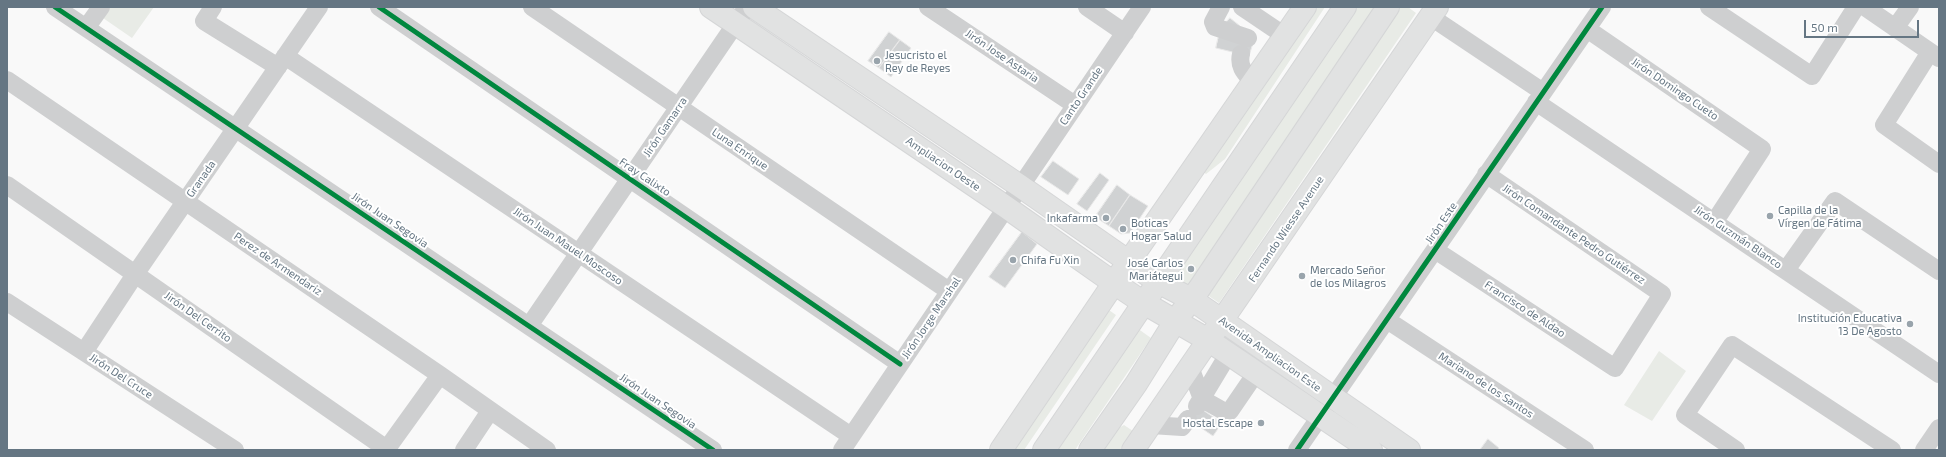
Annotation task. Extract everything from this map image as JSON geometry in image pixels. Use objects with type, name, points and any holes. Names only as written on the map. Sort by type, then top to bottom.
[{"type":"main road","name":"Ampliacion Oeste","points":[[711,7],[741,15],[1006,207],[1114,283],[1144,303],[1176,320]]},
{"type":"main road","points":[[754,7],[1020,186],[1158,282],[1191,299]]},
{"type":"main road","points":[[1001,450],[1253,82],[1277,31],[1304,7]]},
{"type":"main road","points":[[1044,450],[1345,7]]},
{"type":"main road","points":[[1090,450],[1136,384],[1176,320],[1388,7]]},
{"type":"main road","name":"Fernando Wiesse Avenue","points":[[1133,450],[1434,12]]},
{"type":"main road","name":"Avenida Ampliacion Este","points":[[1191,299],[1222,321],[1327,407],[1371,450]]},
{"type":"main road","name":"Avenida Ampliacion Este","points":[[1176,320],[1228,353],[1256,373],[1327,407],[1409,450]]},
{"type":"street","name":"Jirón Juan Segovia","points":[[55,7],[713,450]]},
{"type":"street","points":[[86,28],[101,7]]},
{"type":"street","name":"Jirón Juan Mauel Moscoso","points":[[213,7],[204,21],[282,62],[579,253],[847,443]]},
{"type":"street","name":"Granada","points":[[84,352],[319,7]]},
{"type":"street","name":"Fray Calixto","points":[[379,7],[900,364]]},
{"type":"street","name":"Luna Enrique","points":[[532,7],[949,291]]},
{"type":"street","name":"Jirón Jose Astaria","points":[[928,7],[1075,104]]},
{"type":"street","points":[[1087,7],[1125,33]]},
{"type":"street","name":"Canto Grande","points":[[1020,186],[1142,7]]},
{"type":"street","points":[[1221,7],[1213,22],[1215,27],[1244,44]]},
{"type":"street","points":[[1242,7],[1277,31]]},
{"type":"street","name":"Jirón Este","points":[[1297,450],[1602,7]]},
{"type":"street","points":[[1709,7],[1812,76],[1856,7]]},
{"type":"street","points":[[1865,7],[1935,55],[1884,125],[1939,164]]},
{"type":"street","points":[[1895,28],[1910,7]]},
{"type":"street","name":"Jirón Guzmán Blanco","points":[[1434,12],[1539,97],[1715,221],[1939,374]]},
{"type":"street","name":"Jirón Gamarra","points":[[529,326],[741,15]]},
{"type":"street","name":"Jirón Domingo Cueto","points":[[1586,29],[1762,150],[1715,221]]},
{"type":"street","points":[[1244,44],[1277,31]]},
{"type":"street","points":[[1244,44],[1239,62],[1240,67],[1253,82]]},
{"type":"street","name":"Perez de Armendariz","points":[[7,80],[440,375],[547,450]]},
{"type":"street","name":"Jirón Comandante Pedro Gutiérrez","points":[[1486,174],[1662,294],[1614,368]]},
{"type":"street","name":"Jirón Del Cerrito","points":[[7,185],[387,450]]},
{"type":"street","name":"Jirón Jorge Marshal","points":[[847,443],[1020,186]]},
{"type":"street","points":[[1786,270],[1835,201],[1939,271]]},
{"type":"street","name":"Francisco de Aldao","points":[[1435,250],[1614,368]]},
{"type":"street","name":"Jirón Del Cruce","points":[[7,302],[234,450]]},
{"type":"street","name":"Mariano de los Santos","points":[[1387,320],[1585,450]]},
{"type":"street","points":[[1736,450],[1686,415],[1732,345],[1892,450]]},
{"type":"street","points":[[1151,425],[1182,427],[1196,408],[1228,353]]},
{"type":"street","points":[[1190,367],[1196,408]]},
{"type":"street","points":[[1196,408],[1226,412],[1230,410],[1256,373]]},
{"type":"street","points":[[387,450],[440,375]]},
{"type":"street","points":[[464,450],[490,411]]},
{"type":"street","points":[[1924,450],[1939,428]]},
{"type":"shaded area","points":[[110,7],[154,7],[132,38],[103,18]]},
{"type":"shaded area","points":[[1308,7],[1325,7],[1225,159],[1206,174],[1200,169]]},
{"type":"shaded area","points":[[1351,7],[1381,7],[1184,292],[1162,280]]},
{"type":"shaded area","points":[[1396,7],[1408,7],[1416,13],[1219,303],[1203,292]]},
{"type":"shaded area","points":[[1103,306],[1116,315],[1024,450],[1007,450]]},
{"type":"shaded area","points":[[1130,323],[1151,338],[1075,450],[1044,450]]},
{"type":"shaded area","points":[[1659,351],[1686,371],[1652,421],[1624,405]]},
{"type":"shaded area","points":[[1124,425],[1133,431],[1120,450],[1097,450],[1108,434]]},
{"type":"building","points":[[1230,18],[1240,26],[1234,33],[1224,25]]},
{"type":"building","points":[[889,32],[900,40],[879,68],[868,61]]},
{"type":"building","points":[[1219,35],[1253,43],[1249,56],[1216,48]]},
{"type":"building","points":[[900,40],[911,48],[891,77],[879,68]]},
{"type":"building","points":[[1053,161],[1079,179],[1068,195],[1041,177]]},
{"type":"building","points":[[1100,173],[1109,180],[1087,211],[1077,204]]},
{"type":"building","points":[[1117,185],[1130,195],[1109,226],[1095,217]]},
{"type":"building","points":[[1130,195],[1148,206],[1130,233],[1121,234],[1109,226]]},
{"type":"building","name":"Chifa Fu Xin","points":[[1022,232],[1037,244],[1005,288],[989,277]]},
{"type":"building","points":[[1194,404],[1222,423],[1213,436],[1185,417]]},
{"type":"building","points":[[1488,439],[1499,448],[1498,450],[1480,450]]},
{"type":"cycle path","points":[[55,7],[713,450]]},
{"type":"cycle path","points":[[379,7],[900,364]]},
{"type":"cycle path","points":[[1297,450],[1602,7]]},
{"type":"place","name":"Jesucristo el Rey de Reyes","points":[[877,61]]},
{"type":"place","name":"Capilla de la Vírgen de Fátima","points":[[1770,216]]},
{"type":"place","name":"Inkafarma","points":[[1106,218]]},
{"type":"place","name":"Boticas Hogar Salud","points":[[1123,229]]},
{"type":"place","name":"Chifa Fu Xin","points":[[1013,260]]},
{"type":"place","name":"José Carlos Mariátegui","points":[[1191,269]]},
{"type":"place","name":"Mercado Señor de los Milagros","points":[[1302,276]]},
{"type":"place","name":"Institución Educativa 13 De Agosto","points":[[1910,324]]},
{"type":"place","name":"Hostal Escape","points":[[1261,423]]}]
